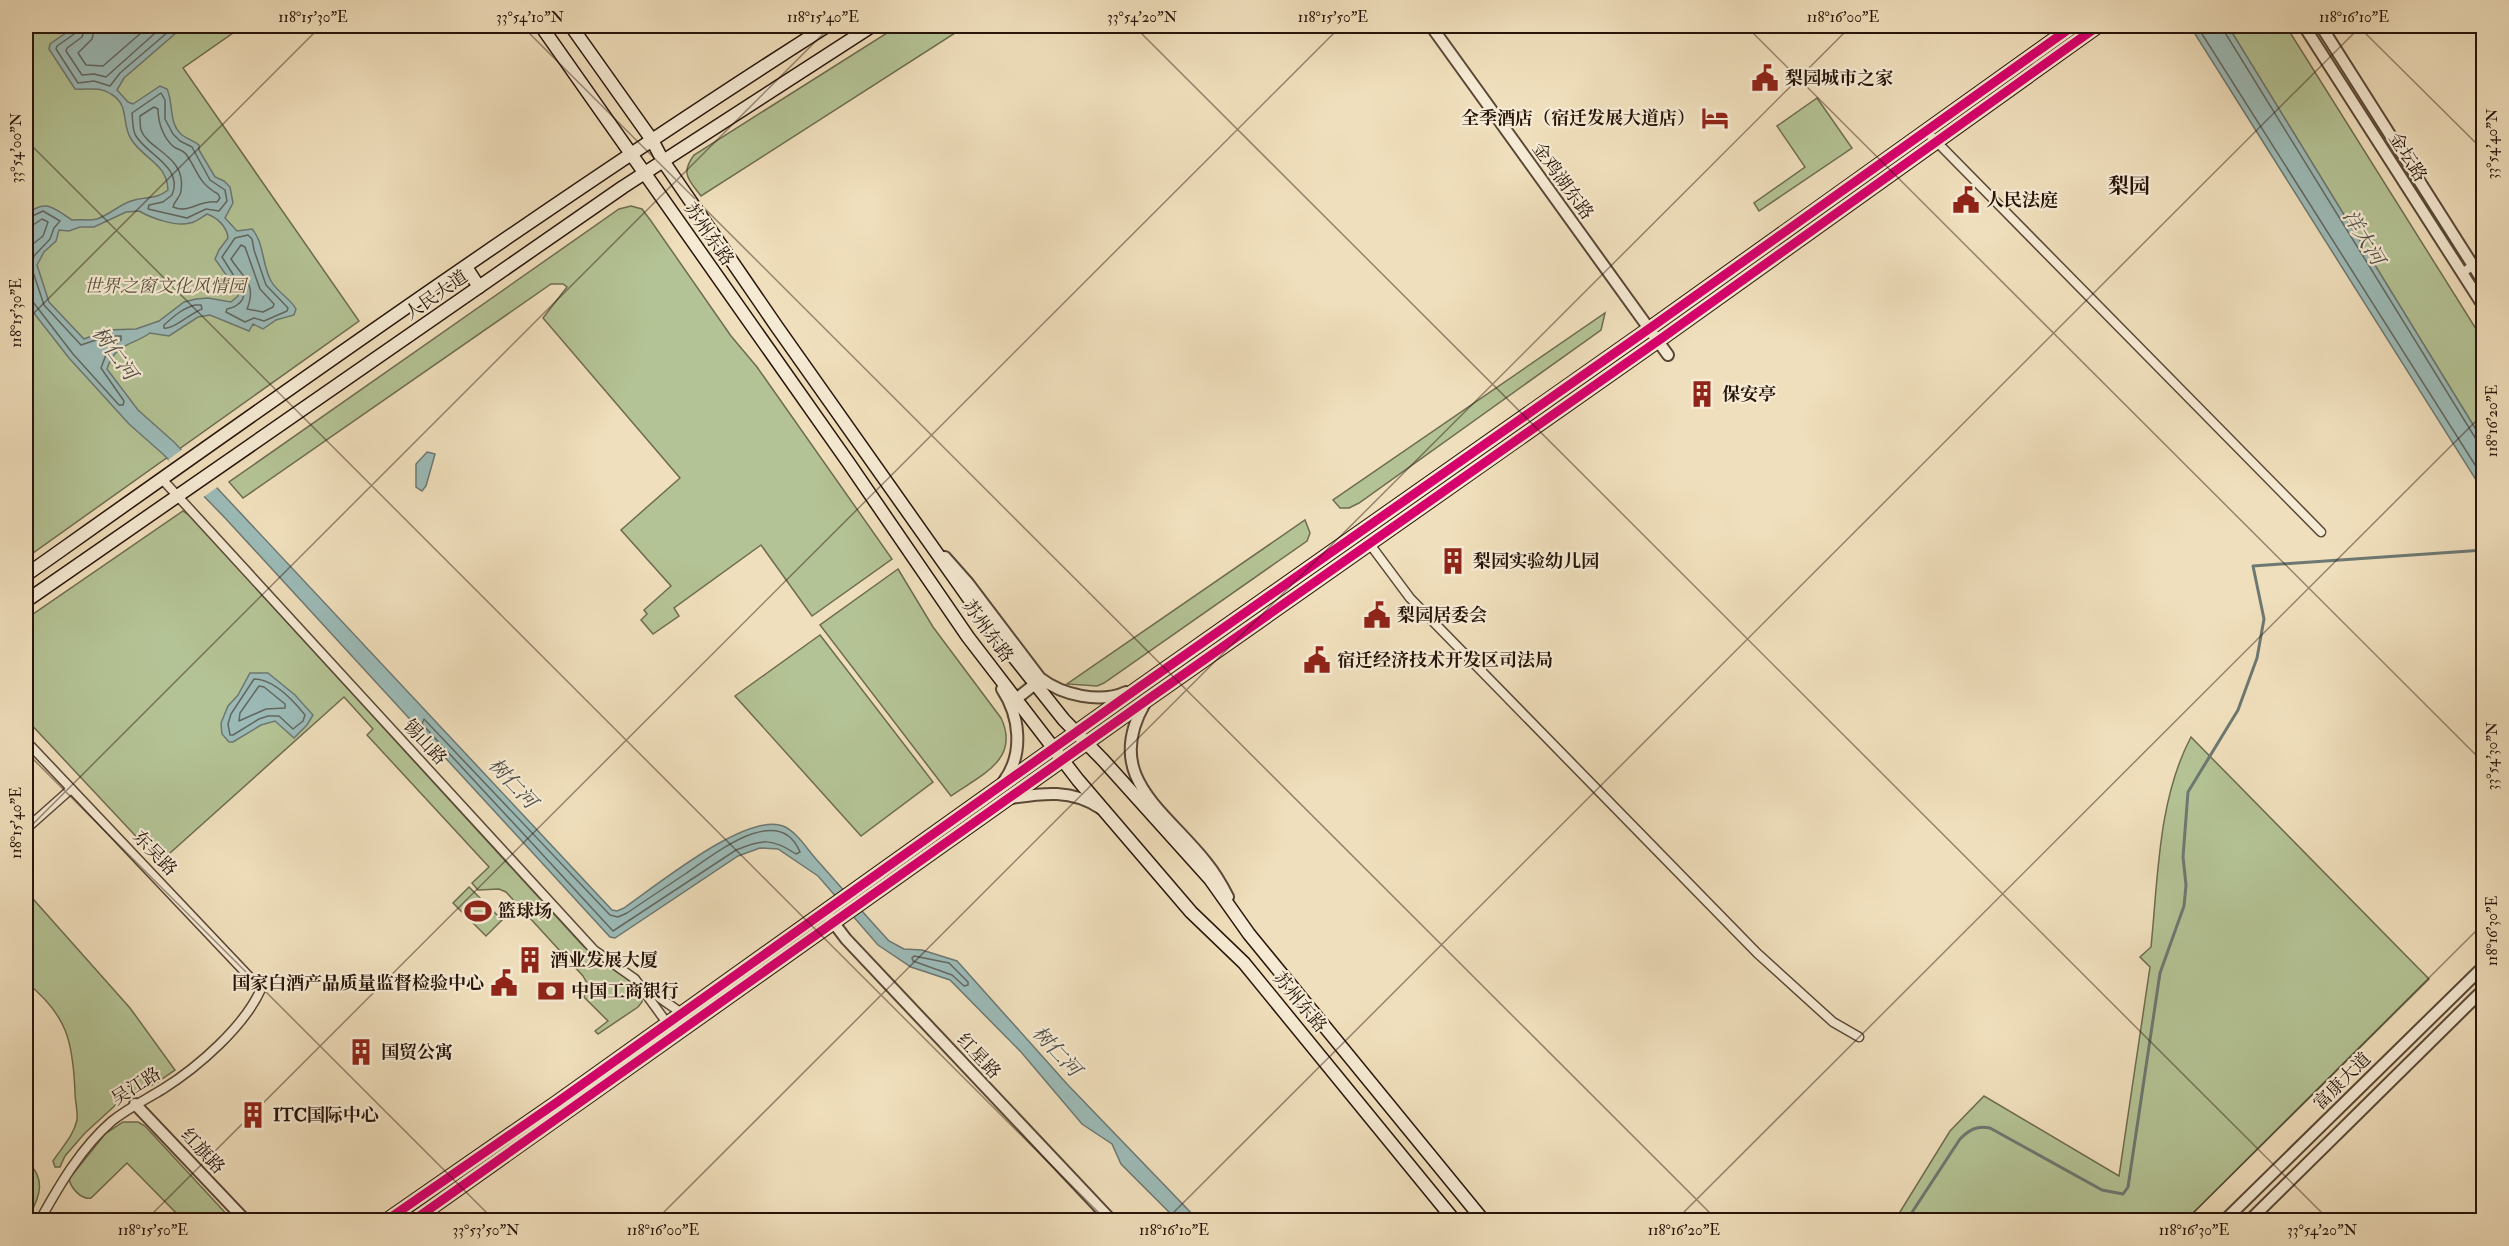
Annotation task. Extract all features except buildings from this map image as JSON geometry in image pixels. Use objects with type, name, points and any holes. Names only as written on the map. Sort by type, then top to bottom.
[{"type":"highway","points":[[414,1221],[829,917],[1003,793],[1076,732],[2073,26]]},
{"type":"highway","points":[[1003,793],[1064,760],[1088,744],[1147,700],[1938,142],[2098,26]]},
{"type":"highway","points":[[387,1221],[681,1013],[829,917]]},
{"type":"main road","name":"苏州东路","points":[[542,26],[968,637],[1106,812],[1191,912],[1244,963],[1454,1221]]},
{"type":"main road","name":"苏州东路","points":[[571,26],[982,617],[1076,732],[1210,879],[1249,934],[1483,1221]]},
{"type":"main road","name":"人民大道","points":[[26,575],[632,153],[827,26]]},
{"type":"main road","name":"人民大道","points":[[26,601],[644,173],[872,26]]},
{"type":"main road","points":[[466,267],[479,287]]},
{"type":"main road","points":[[249,418],[263,436]]},
{"type":"street","name":"金鸡湖东路","points":[[1431,26],[1668,355]]},
{"type":"street","name":"金坛路","points":[[2304,26],[2484,307]]},
{"type":"street","name":"金坛路","points":[[2320,26],[2484,283]]},
{"type":"street","points":[[1926,131],[2320,532]]},
{"type":"street","points":[[2462,273],[2484,258]]},
{"type":"street","name":"锡山路","points":[[162,479],[598,946],[627,965],[655,995],[667,1001],[681,1013]]},
{"type":"street","name":"锡山路","points":[[179,495],[594,950],[635,979],[668,1023]]},
{"type":"street","points":[[925,537],[968,583],[1025,660],[1050,686],[1079,695],[1101,697],[1118,696],[1138,688]]},
{"type":"street","points":[[1369,543],[1410,598],[1750,946],[1833,1022],[1859,1037]]},
{"type":"street","points":[[907,547],[942,608],[1013,706],[1017,721],[1015,754],[1003,793],[1068,794],[1090,801],[1106,812]]},
{"type":"street","points":[[1016,699],[1035,684]]},
{"type":"street","points":[[1147,700],[1135,720],[1130,738],[1133,771],[1142,791],[1207,862],[1249,934]]},
{"type":"street","name":"东吴路","points":[[26,741],[261,988]]},
{"type":"street","points":[[26,829],[71,789]]},
{"type":"street","name":"红星路","points":[[829,917],[861,955],[1111,1221]]},
{"type":"street","name":"富康大道","points":[[2225,1221],[2484,966]]},
{"type":"street","name":"吴江路","points":[[40,1221],[65,1175],[112,1121],[135,1104],[195,1068],[237,1024],[261,988]]},
{"type":"street","name":"富康大道","points":[[2250,1221],[2484,988]]},
{"type":"street","name":"红旗路","points":[[135,1104],[245,1221]]},
{"type":"street","points":[[2277,1168],[2290,1181]]},
{"type":"green space","name":"世界之窗文化风情园","points":[[26,26],[243,26],[183,68],[359,321],[26,558]]},
{"type":"green space","points":[[898,26],[966,26],[701,196],[690,181],[687,172],[694,155]]},
{"type":"green space","points":[[2228,26],[2286,26],[2483,340],[2483,441]]},
{"type":"green space","points":[[1817,98],[1852,148],[1759,211],[1754,203],[1805,167],[1777,126]]},
{"type":"green space","points":[[631,206],[642,209],[651,221],[892,559],[812,616],[761,545],[674,608],[679,616],[653,634],[641,620],[647,614],[644,610],[671,586],[621,530],[680,478],[543,318],[567,287],[563,284],[551,284],[243,498],[229,482],[619,209]]},
{"type":"green space","points":[[1605,313],[1601,330],[1359,503],[1349,508],[1340,508],[1333,500]]},
{"type":"green space","points":[[183,511],[584,947],[622,974],[642,993],[642,1002],[638,1007],[598,1034],[595,1031],[608,1021],[584,997],[588,985],[583,976],[506,892],[499,889],[478,890],[472,883],[489,867],[367,735],[373,729],[344,697],[160,862],[26,719],[26,619]]},
{"type":"green space","points":[[1305,520],[1310,533],[1307,541],[1104,683],[1097,686],[1067,684]]},
{"type":"green space","points":[[898,569],[933,627],[1001,718],[1006,733],[1006,745],[994,765],[951,796],[820,625]]},
{"type":"green space","points":[[820,635],[933,782],[861,836],[735,696]]},
{"type":"green space","points":[[2191,737],[2429,979],[2186,1220],[1895,1220],[1950,1131],[1984,1096],[2119,1176],[2150,967],[2140,957],[2151,947],[2161,839],[2166,812],[2180,761]]},
{"type":"green space","name":"篮球场","points":[[469,887],[502,920],[486,936],[453,903]]},
{"type":"green space","points":[[26,891],[130,1008],[175,1070],[156,1083],[120,1101],[85,1133],[65,1156],[60,1167],[55,1167],[53,1161],[70,1137],[77,1120],[72,1058],[65,1030],[59,1018],[40,994],[26,982]]},
{"type":"green space","points":[[123,1122],[138,1122],[145,1126],[232,1220],[183,1220],[127,1163],[91,1198],[77,1193],[69,1179],[105,1134]]},
{"type":"green space","points":[[26,1160],[37,1173],[40,1187],[29,1216],[26,1212]]},
{"type":"water","name":"树仁河","points":[[76,26],[184,26],[124,78],[117,90],[133,104],[160,86],[167,89],[173,119],[178,130],[199,145],[199,150],[215,177],[230,187],[233,203],[225,218],[237,231],[252,229],[256,234],[271,281],[296,309],[294,315],[276,320],[263,329],[253,324],[249,331],[210,315],[198,317],[169,336],[150,333],[124,346],[115,354],[107,369],[138,410],[174,442],[612,910],[617,911],[624,908],[725,840],[747,830],[767,825],[788,828],[889,941],[904,949],[922,950],[957,961],[1067,1084],[1198,1220],[1177,1220],[1121,1164],[1112,1144],[1082,1124],[1021,1052],[950,980],[911,967],[878,945],[818,876],[778,849],[760,848],[738,856],[615,938],[610,937],[226,519],[164,455],[129,424],[69,358],[26,303],[26,215],[44,206],[72,220],[94,220],[127,203],[155,197],[168,190],[167,181],[159,167],[131,139],[121,103],[117,98],[102,90],[75,89],[49,49],[50,44]],"holes":[[[139,211],[178,224],[197,221],[207,214],[218,220],[226,230],[228,238],[215,259],[238,292],[238,296],[231,302],[208,298],[184,302],[159,321],[136,329],[107,330],[84,339],[49,302],[37,265],[44,252],[56,241],[59,230],[69,231],[80,227],[94,227],[126,212]]]},
{"type":"water","points":[[2190,26],[2228,26],[2483,441],[2483,491]]},
{"type":"water","points":[[427,452],[435,454],[426,486],[422,491],[416,487],[416,464]]},
{"type":"water","points":[[250,673],[268,673],[295,695],[313,715],[294,738],[275,721],[261,725],[233,742],[229,742],[222,734],[221,723],[228,706],[238,695]]},
{"type":"pier","points":[[184,448],[219,486],[202,498],[168,460]]},
{"type":"waterway","points":[[1907,1220],[1960,1139],[1970,1131],[1981,1127],[1990,1128],[2102,1190],[2123,1194],[2128,1187],[2160,973],[2184,906],[2186,885],[2183,857],[2188,792],[2238,710],[2257,658],[2264,619],[2253,566],[2484,550]]},
{"type":"cycle path","points":[[387,1220],[556,1103],[2073,26]]},
{"type":"cycle path","points":[[414,1220],[1662,338],[2098,26]]},
{"type":"place","name":"梨园城市之家","points":[[1765,78]]},
{"type":"place","name":"全季酒店（宿迁发展大道店）","points":[[1715,118]]},
{"type":"place","name":"人民法庭","points":[[1966,200]]},
{"type":"place","name":"保安亭","points":[[1702,394]]},
{"type":"place","name":"梨园实验幼儿园","points":[[1453,561]]},
{"type":"place","name":"梨园居委会","points":[[1377,615]]},
{"type":"place","name":"宿迁经济技术开发区司法局","points":[[1317,660]]},
{"type":"place","name":"篮球场","points":[[478,911]]},
{"type":"place","name":"酒业发展大厦","points":[[530,960]]},
{"type":"place","name":"国家白酒产品质量监督检验中心","points":[[504,983]]},
{"type":"place","name":"中国工商银行","points":[[551,991]]},
{"type":"place","name":"国贸公寓","points":[[361,1052]]},
{"type":"place","name":"ITC国际中心","points":[[253,1115]]},
{"type":"district","name":"梨园","points":[[2129,186]]},
{"type":"water label","name":"洋大河","points":[[2364,237]]}]
